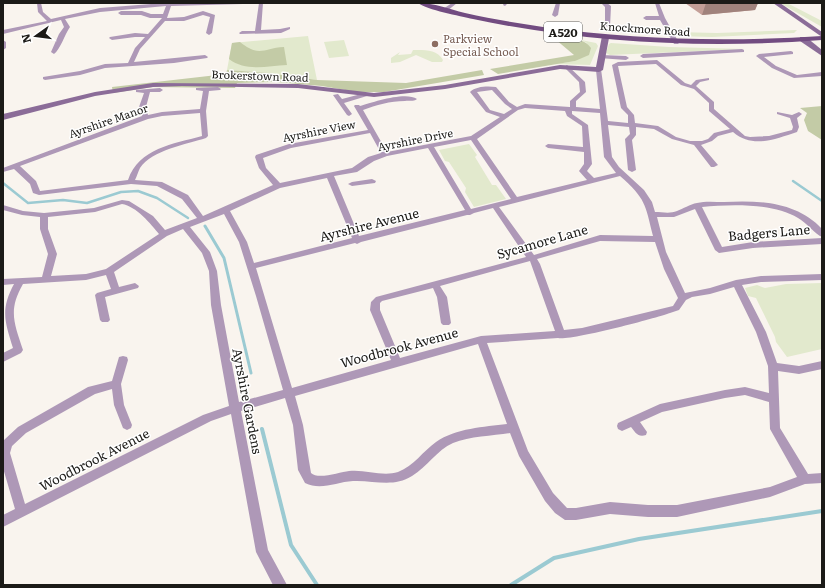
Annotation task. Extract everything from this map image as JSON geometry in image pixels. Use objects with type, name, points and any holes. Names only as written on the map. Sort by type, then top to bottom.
[{"type":"main road","name":"Knockmore Road","points":[[421,3],[445,10],[521,26],[605,38],[676,42],[732,43],[803,39],[822,36]]},
{"type":"street","points":[[39,3],[41,12],[50,21]]},
{"type":"street","points":[[97,3],[100,10]]},
{"type":"street","points":[[3,32],[100,10],[151,4],[243,3]]},
{"type":"street","points":[[258,32],[261,3]]},
{"type":"street","points":[[445,10],[455,3]]},
{"type":"street","points":[[555,15],[558,3]]},
{"type":"street","points":[[603,3],[608,6],[608,26]]},
{"type":"street","points":[[657,3],[662,18],[676,42]]},
{"type":"street","points":[[776,3],[822,36]]},
{"type":"street","points":[[130,64],[138,48],[165,18],[169,4]]},
{"type":"street","points":[[120,13],[142,13],[150,16],[184,19],[203,13],[213,16],[210,33]]},
{"type":"street","points":[[791,15],[813,38]]},
{"type":"street","points":[[646,17],[662,18]]},
{"type":"street","points":[[54,52],[62,34],[67,27],[62,18]]},
{"type":"street","points":[[242,33],[281,31],[288,28]]},
{"type":"street","points":[[112,38],[135,35],[150,36]]},
{"type":"street","points":[[605,38],[599,70],[608,157],[611,164],[620,174],[644,196],[652,214],[658,239],[683,298]]},
{"type":"street","points":[[803,39],[822,54]]},
{"type":"street","points":[[3,42],[3,48]]},
{"type":"street","points":[[601,56],[618,58],[742,51]]},
{"type":"street","points":[[787,54],[759,56],[774,67],[797,79],[822,74]]},
{"type":"street","points":[[45,78],[80,73],[105,66],[174,61],[205,57]]},
{"type":"street","points":[[632,170],[628,139],[634,134],[630,115],[624,108],[615,65],[657,62],[683,84],[696,88],[712,103],[711,110],[743,137],[756,141],[795,131],[796,115],[779,113]]},
{"type":"street","points":[[567,67],[582,82],[584,92],[573,101],[569,115],[586,125],[588,164],[583,171],[592,181]]},
{"type":"street","name":"Brokerstown Road","points":[[3,117],[95,94],[160,85],[298,86],[365,95],[445,87],[554,68],[567,67],[599,70]]},
{"type":"street","points":[[692,87],[698,81],[708,79]]},
{"type":"street","points":[[198,88],[218,89]]},
{"type":"street","points":[[506,117],[488,111],[473,92],[476,90],[494,88],[507,103],[516,109],[525,106],[603,111]]},
{"type":"street","points":[[131,182],[136,168],[144,160],[155,153],[204,137],[206,135],[203,111],[206,89]]},
{"type":"street","points":[[146,118],[142,112],[148,90]]},
{"type":"street","points":[[138,91],[160,90]]},
{"type":"street","points":[[336,95],[349,114]]},
{"type":"street","points":[[340,102],[365,95]]},
{"type":"street","points":[[385,154],[358,108],[400,98],[414,99]]},
{"type":"street","name":"Ayrshire Drive","points":[[3,282],[86,277],[109,271],[164,234],[226,210],[278,186],[354,170],[372,159],[385,154],[473,138],[516,109]]},
{"type":"street","name":"Ayrshire Manor","points":[[3,170],[146,118],[162,114],[203,111]]},
{"type":"street","points":[[604,123],[656,127],[674,138],[696,143],[703,143],[710,140],[716,134],[735,130]]},
{"type":"street","name":"Ayrshire View","points":[[278,186],[263,168],[259,157],[289,146],[372,131]]},
{"type":"street","points":[[473,138],[516,201]]},
{"type":"street","points":[[696,143],[714,165]]},
{"type":"street","points":[[430,146],[470,213]]},
{"type":"street","points":[[548,146],[588,150]]},
{"type":"street","points":[[15,166],[33,182],[38,193],[131,182],[159,184],[185,197],[202,220]]},
{"type":"street","points":[[354,170],[362,182]]},
{"type":"street","name":"Ayrshire Avenue","points":[[252,266],[470,213],[620,174]]},
{"type":"street","points":[[330,175],[357,240]]},
{"type":"street","points":[[352,184],[372,181]]},
{"type":"street","points":[[3,207],[22,213],[44,215],[95,210],[122,202],[129,203],[150,218],[164,234]]},
{"type":"street","name":"Badgers Lane","points":[[652,214],[675,214],[697,205],[740,203],[762,204],[786,208],[804,217],[817,227],[822,234]]},
{"type":"street","name":"Badgers Lane","points":[[697,205],[719,250],[753,245],[822,241]]},
{"type":"street","points":[[495,206],[538,268],[561,335]]},
{"type":"street","points":[[226,210],[243,242],[252,266],[298,425],[305,476],[310,480],[315,481],[353,476],[386,479],[402,476],[419,465],[440,444],[452,439],[514,428]]},
{"type":"street","points":[[44,215],[42,226],[52,251],[52,259],[46,279]]},
{"type":"street","name":"Ayrshire Gardens","points":[[185,226],[206,252],[213,271],[216,305],[255,507],[262,552],[280,585]]},
{"type":"street","name":"Sycamore Lane","points":[[397,362],[375,310],[376,302],[379,299],[600,238],[658,239]]},
{"type":"street","points":[[109,271],[116,290]]},
{"type":"street","name":"Woodbrook Avenue","points":[[3,521],[207,418],[288,392],[481,340],[561,335],[582,332],[667,311],[676,308],[683,298],[690,294],[710,291],[736,283],[761,279],[822,276]]},
{"type":"street","points":[[3,358],[18,350],[10,324],[10,301],[20,281]]},
{"type":"street","points":[[736,283],[762,332],[773,366],[775,428],[805,479]]},
{"type":"street","points":[[435,284],[442,297],[446,323]]},
{"type":"street","points":[[105,320],[100,294],[135,286]]},
{"type":"street","points":[[481,340],[523,453],[549,496],[558,508],[565,514],[576,514],[610,508],[648,511],[677,511],[770,492],[805,479],[822,478]]},
{"type":"street","points":[[123,360],[116,384],[119,405],[126,424]]},
{"type":"street","points":[[773,366],[798,370],[822,365]]},
{"type":"street","points":[[22,512],[4,453],[8,443],[22,430],[92,390],[116,384]]},
{"type":"street","points":[[622,426],[660,408],[725,394],[745,392],[774,399]]},
{"type":"street","points":[[632,421],[642,432]]},
{"type":"green space","points":[[780,3],[787,3],[822,21],[822,27]]},
{"type":"green space","points":[[797,30],[794,33],[712,37],[677,36],[675,32],[717,33]]},
{"type":"green space","points":[[308,36],[317,80],[268,73],[227,70],[232,43]]},
{"type":"green space","points":[[555,39],[580,40],[588,44],[591,48],[589,55],[575,61],[498,74],[490,69],[574,55]]},
{"type":"green space","points":[[344,40],[349,56],[329,58],[324,42]]},
{"type":"green space","points":[[581,40],[596,43],[598,46],[590,65],[556,64],[575,61],[587,43]]},
{"type":"green space","points":[[240,42],[252,50],[257,51],[284,47],[287,65],[257,67],[242,66],[229,59],[232,43]]},
{"type":"green space","points":[[609,44],[669,47],[745,49],[610,55],[606,53]]},
{"type":"green space","points":[[413,50],[426,50],[434,52],[443,60],[442,62],[432,62],[416,55],[400,62],[391,63],[391,58],[400,52],[398,55],[411,54]]},
{"type":"green space","points":[[227,70],[268,73],[317,80],[406,83],[482,70],[484,75],[384,92],[357,92],[322,86],[276,82],[237,83],[235,88],[153,87],[113,93],[112,87],[226,74]]},
{"type":"green space","points":[[822,106],[822,140],[808,131],[804,120],[807,113],[800,108]]},
{"type":"green space","points":[[469,144],[477,155],[475,157],[492,185],[496,185],[506,199],[474,207],[465,192],[466,188],[449,162],[445,161],[439,150]]},
{"type":"green space","points":[[822,283],[822,349],[787,357],[776,342],[756,298],[748,296],[745,288],[757,285],[765,288],[786,284]]},
{"type":"waterway","points":[[793,181],[822,201]]},
{"type":"waterway","points":[[3,183],[28,203],[63,200],[87,203],[121,192],[138,191],[157,198],[188,218]]},
{"type":"waterway","points":[[205,226],[224,258],[251,373]]},
{"type":"waterway","points":[[262,429],[291,545],[317,585]]},
{"type":"waterway","points":[[511,585],[554,558],[639,539],[822,511]]},
{"type":"place","name":"Parkview Special School","points":[[435,44]]}]
